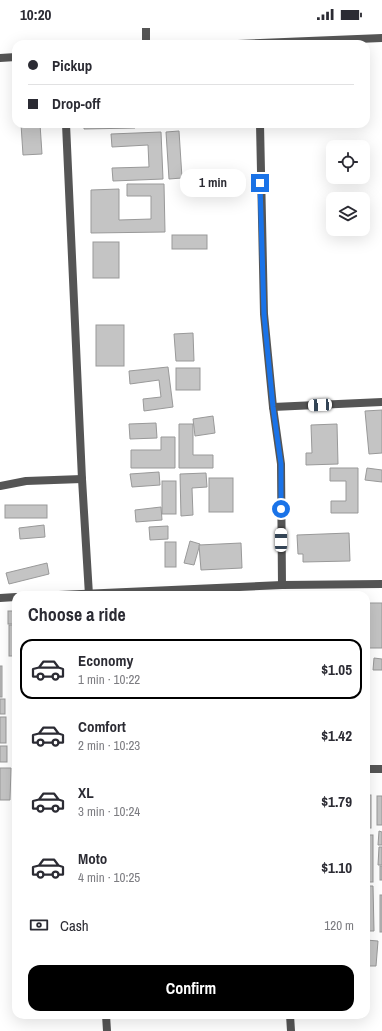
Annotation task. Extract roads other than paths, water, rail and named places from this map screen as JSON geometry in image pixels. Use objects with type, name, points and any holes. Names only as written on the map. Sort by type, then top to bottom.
[{"type":"street","points":[[146,28],[146,40]]},
{"type":"street","points":[[341,40],[382,38]]},
{"type":"street","points":[[0,58],[12,57]]},
{"type":"street","points":[[66,128],[82,479],[89,591]]},
{"type":"street","points":[[260,128],[261,242],[264,314],[273,407],[281,464],[282,585]]},
{"type":"street","points":[[273,407],[382,402]]},
{"type":"street","points":[[0,486],[26,481],[82,479]]},
{"type":"street","points":[[153,591],[282,585],[382,584]]},
{"type":"street","points":[[0,598],[12,597]]},
{"type":"street","points":[[370,769],[382,769]]},
{"type":"street","points":[[106,1019],[107,1031]]},
{"type":"street","points":[[290,1019],[291,1031]]}]
